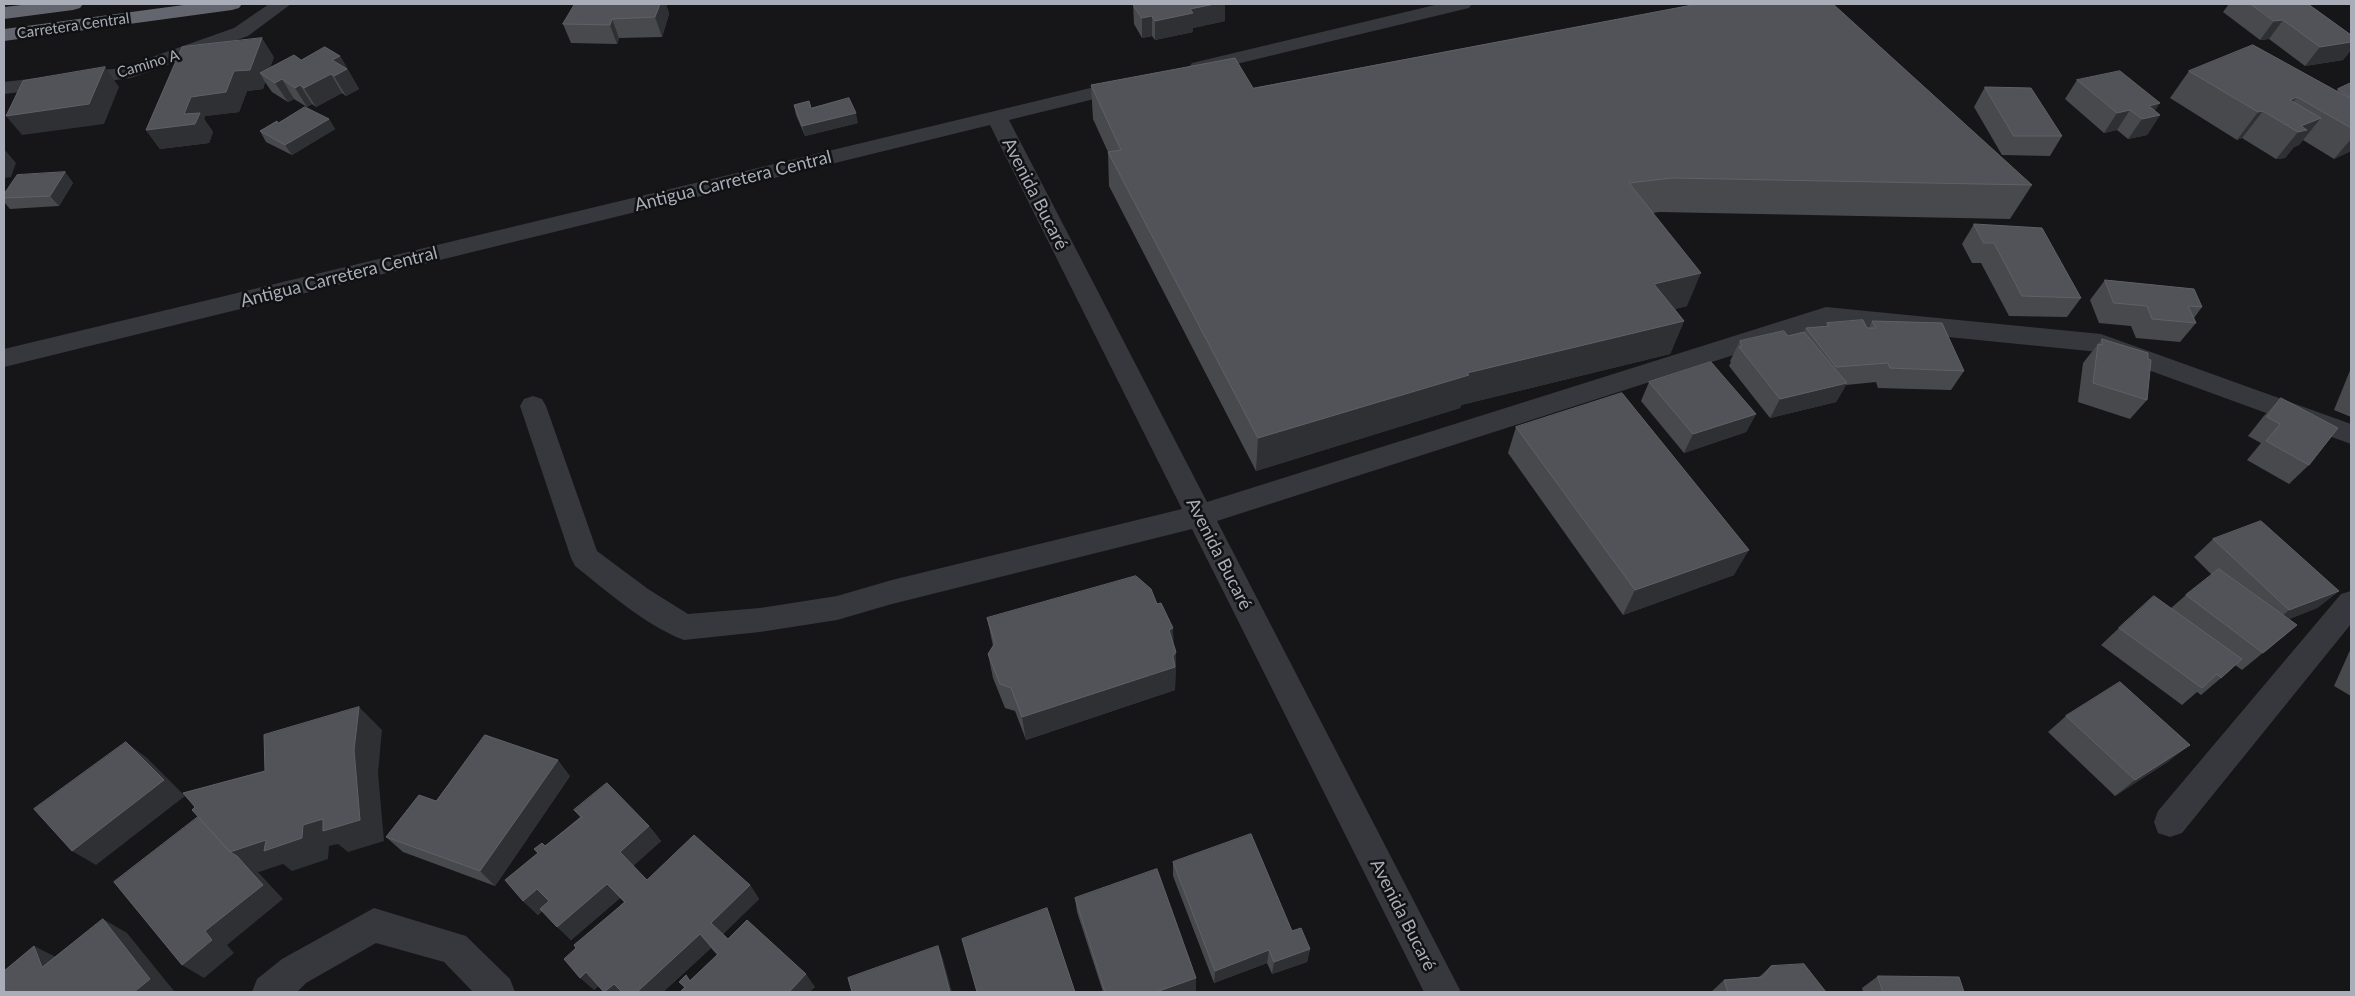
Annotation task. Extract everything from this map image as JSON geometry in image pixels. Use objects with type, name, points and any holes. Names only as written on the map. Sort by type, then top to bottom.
[{"type":"highway","name":"Carretera Central","points":[[4,13],[73,4]]},
{"type":"highway","name":"Carretera Central","points":[[4,35],[232,4]]},
{"type":"street","name":"Camino A","points":[[4,88],[124,74],[241,32],[281,4]]},
{"type":"street","points":[[1180,72],[1462,4]]},
{"type":"street","name":"Antigua Carretera Central","points":[[4,358],[1151,79]]},
{"type":"street","name":"Avenida Bucaré","points":[[996,116],[1200,516],[1436,990]]},
{"type":"street","points":[[533,406],[585,558],[638,598],[684,627],[760,620],[837,608],[892,592],[1200,516],[1826,316],[2101,343],[2351,434]]},
{"type":"street","points":[[2170,822],[2351,603]]},
{"type":"street","points":[[270,992],[294,971],[374,925],[454,948],[497,992]]},
{"type":"building","points":[[575,4],[660,4],[655,17],[612,19],[610,25],[563,24]]},
{"type":"building","points":[[1133,4],[1215,4],[1190,9],[1193,13],[1155,21],[1152,16],[1142,18]]},
{"type":"building","points":[[1698,4],[1833,4],[2032,185],[1672,178],[1629,183],[1701,273],[1654,284],[1684,321],[1467,373],[1469,375],[1258,438],[1108,152],[1121,150],[1091,85],[1235,58],[1253,88]]},
{"type":"building","points":[[2251,4],[2308,4],[2351,35],[2351,42],[2320,47],[2283,20],[2274,21]]},
{"type":"building","points":[[262,38],[250,70],[234,71],[226,92],[191,97],[184,114],[200,113],[195,124],[146,130],[182,47]]},
{"type":"building","points":[[2253,45],[2351,99],[2351,128],[2297,97],[2290,100],[2321,118],[2301,126],[2307,130],[2298,132],[2263,111],[2258,112],[2189,71]]},
{"type":"building","points":[[325,47],[340,56],[332,60],[347,69],[334,76],[331,74],[304,88],[300,85],[295,88],[282,79],[275,83],[260,73],[294,55],[301,60]]},
{"type":"building","points":[[105,67],[89,104],[6,116],[23,81]]},
{"type":"building","points":[[2120,71],[2160,103],[2149,106],[2160,115],[2142,119],[2130,110],[2117,113],[2077,80]]},
{"type":"building","points":[[2351,83],[2351,98],[2338,89]]},
{"type":"building","points":[[1985,87],[2031,88],[2062,136],[2014,136]]},
{"type":"building","points":[[849,98],[856,113],[802,126],[794,105],[809,101],[811,108]]},
{"type":"building","points":[[305,107],[329,119],[285,145],[260,131],[277,121],[278,123]]},
{"type":"building","points":[[65,172],[50,196],[4,198],[4,194],[17,175]]},
{"type":"building","points":[[1974,224],[2042,228],[2081,298],[2022,296],[1994,243],[1984,243]]},
{"type":"building","points":[[2105,280],[2194,289],[2202,307],[2188,306],[2196,323],[2152,319],[2147,306],[2114,303]]},
{"type":"building","points":[[1863,320],[1867,328],[1876,328],[1872,321],[1942,323],[1964,371],[1890,368],[1888,363],[1836,367],[1806,328],[1829,326],[1827,323]]},
{"type":"building","points":[[1784,331],[1788,336],[1804,332],[1847,383],[1780,399],[1739,347],[1742,346],[1740,341]]},
{"type":"building","points":[[2102,339],[2148,353],[2148,359],[2151,360],[2147,400],[2093,383],[2098,344],[2102,345]]},
{"type":"building","points":[[1711,362],[1756,414],[1693,434],[1649,382]]},
{"type":"building","points":[[1622,393],[1749,550],[1635,590],[1516,427]]},
{"type":"building","points":[[2281,398],[2338,428],[2309,465],[2266,441],[2280,424],[2267,417]]},
{"type":"building","points":[[2261,521],[2339,591],[2289,610],[2213,539]]},
{"type":"building","points":[[2219,569],[2297,625],[2263,653],[2186,595]]},
{"type":"building","points":[[1136,576],[1151,589],[1157,604],[1161,603],[1173,628],[1169,630],[1176,652],[1173,656],[1175,667],[1022,717],[1011,688],[1000,684],[988,654],[995,643],[987,618]]},
{"type":"building","points":[[2154,596],[2242,659],[2221,678],[2217,674],[2202,688],[2119,628]]},
{"type":"building","points":[[2120,682],[2190,745],[2135,780],[2066,716]]},
{"type":"building","points":[[359,707],[354,750],[360,820],[323,831],[323,819],[303,825],[302,838],[264,851],[266,840],[230,852],[192,810],[195,807],[183,793],[265,771],[264,735]]},
{"type":"building","points":[[485,735],[558,760],[480,871],[386,837],[419,795],[436,801]]},
{"type":"building","points":[[126,742],[164,780],[72,851],[34,809]]},
{"type":"building","points":[[607,783],[649,826],[620,852],[647,880],[694,835],[750,885],[711,923],[728,939],[747,920],[806,974],[789,992],[680,992],[685,987],[679,982],[686,975],[690,981],[718,954],[700,934],[637,992],[622,992],[614,984],[604,992],[586,972],[580,978],[564,959],[576,948],[574,945],[625,902],[607,884],[557,927],[540,909],[549,901],[537,889],[523,901],[505,880],[538,853],[534,849],[542,843],[545,846],[582,817],[574,810]]},
{"type":"building","points":[[198,817],[263,885],[205,931],[212,940],[182,965],[114,882]]},
{"type":"building","points":[[1251,834],[1292,931],[1301,928],[1310,949],[1274,962],[1269,950],[1215,971],[1173,862]]},
{"type":"building","points":[[1157,869],[1196,978],[1156,992],[1105,992],[1075,898]]},
{"type":"building","points":[[1047,908],[1075,992],[977,992],[962,939]]},
{"type":"building","points":[[103,919],[150,979],[134,992],[4,992],[4,971],[34,946],[42,967]]},
{"type":"building","points":[[938,946],[950,992],[852,992],[848,978]]},
{"type":"building","points":[[1804,964],[1826,992],[1728,992],[1724,980],[1763,977],[1771,966]]},
{"type":"building","points":[[1878,976],[1959,977],[1964,992],[1883,992]]}]
